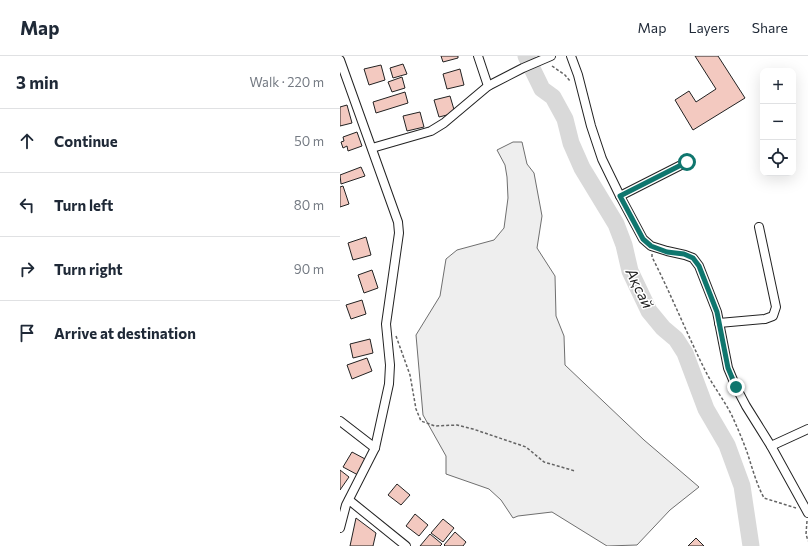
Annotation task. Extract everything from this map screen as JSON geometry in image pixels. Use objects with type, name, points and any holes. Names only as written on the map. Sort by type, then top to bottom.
[{"type":"street","points":[[478,56],[488,86]]},
{"type":"street","points":[[372,148],[431,131],[444,123],[488,86],[522,68],[551,56]]},
{"type":"street","points":[[571,56],[578,74],[591,126],[602,159],[620,196],[643,239],[651,246],[667,252],[684,254],[693,258],[699,266],[717,312],[728,368],[736,387],[746,406],[772,446],[808,512]]},
{"type":"street","points":[[340,60],[398,222],[399,233],[386,324],[390,365],[389,384],[375,448],[346,505],[340,528]]},
{"type":"street","points":[[620,196],[687,162]]},
{"type":"street","points":[[719,323],[765,319],[774,316],[776,307],[759,227]]},
{"type":"street","points":[[340,421],[375,448]]},
{"type":"street","points":[[772,446],[808,429]]},
{"type":"street","points":[[349,500],[406,546]]},
{"type":"path","points":[[536,62],[553,66],[565,75],[574,86]]},
{"type":"path","points":[[651,246],[652,257],[665,282],[683,324],[708,376],[733,418],[764,498],[808,512],[806,534],[808,541]]},
{"type":"path","points":[[386,324],[396,334],[410,375],[416,409],[421,421],[435,426],[457,426],[479,431],[526,447],[544,462],[575,471]]},
{"type":"shaded area","points":[[513,142],[522,142],[527,164],[534,173],[542,216],[537,248],[555,276],[556,316],[564,336],[565,365],[644,440],[699,487],[670,510],[637,545],[607,546],[552,512],[518,516],[513,518],[501,500],[489,489],[446,474],[446,456],[423,415],[416,335],[440,296],[446,259],[457,250],[494,240],[504,228],[508,198],[507,177],[505,165],[497,150]]},
{"type":"building","points":[[441,56],[458,56],[458,58],[443,62]]},
{"type":"building","points":[[695,56],[718,56],[745,98],[693,130],[675,100],[689,91],[696,102],[716,89]]},
{"type":"building","points":[[403,64],[407,74],[393,78],[390,68]]},
{"type":"building","points":[[381,65],[385,80],[369,85],[364,69]]},
{"type":"building","points":[[460,69],[464,85],[447,89],[443,74]]},
{"type":"building","points":[[402,77],[405,88],[392,92],[388,82]]},
{"type":"building","points":[[405,92],[408,103],[376,113],[373,102]]},
{"type":"building","points":[[450,96],[455,113],[439,117],[434,100]]},
{"type":"building","points":[[347,105],[352,123],[340,126],[340,107]]},
{"type":"building","points":[[420,112],[424,127],[407,131],[403,116]]},
{"type":"building","points":[[357,132],[362,146],[348,151],[347,146],[343,148],[341,142],[344,141],[343,137]]},
{"type":"building","points":[[361,167],[365,176],[341,184],[340,175]]},
{"type":"building","points":[[343,186],[349,204],[340,207],[340,187]]},
{"type":"building","points":[[366,237],[371,255],[353,260],[348,243]]},
{"type":"building","points":[[372,270],[378,288],[364,293],[358,275]]},
{"type":"building","points":[[362,300],[366,314],[351,319],[346,305]]},
{"type":"building","points":[[370,339],[373,353],[353,358],[350,344]]},
{"type":"building","points":[[367,358],[372,371],[352,379],[347,365]]},
{"type":"building","points":[[352,452],[367,460],[358,475],[343,467]]},
{"type":"building","points":[[340,470],[349,477],[340,490]]},
{"type":"building","points":[[397,484],[410,495],[401,505],[388,495]]},
{"type":"building","points":[[415,514],[428,525],[419,536],[406,526]]},
{"type":"building","points":[[356,518],[376,533],[373,546],[350,546]]},
{"type":"building","points":[[443,519],[454,528],[443,542],[431,533]]},
{"type":"building","points":[[455,532],[466,542],[463,546],[445,546],[444,545]]},
{"type":"building","points":[[430,534],[442,544],[440,546],[420,546]]},
{"type":"building","points":[[696,538],[704,546],[688,546]]},
{"type":"waterway","name":"Ақсай","points":[[526,56],[542,89],[553,97],[565,119],[571,143],[582,168],[616,224],[624,245],[630,271],[649,311],[663,328],[676,339],[685,353],[706,409],[727,445],[742,486],[751,546]]},
{"type":"route","points":[[687,162],[620,196],[643,239],[651,246],[667,252],[684,254],[693,258],[699,266],[717,312],[728,368],[736,387]]}]
